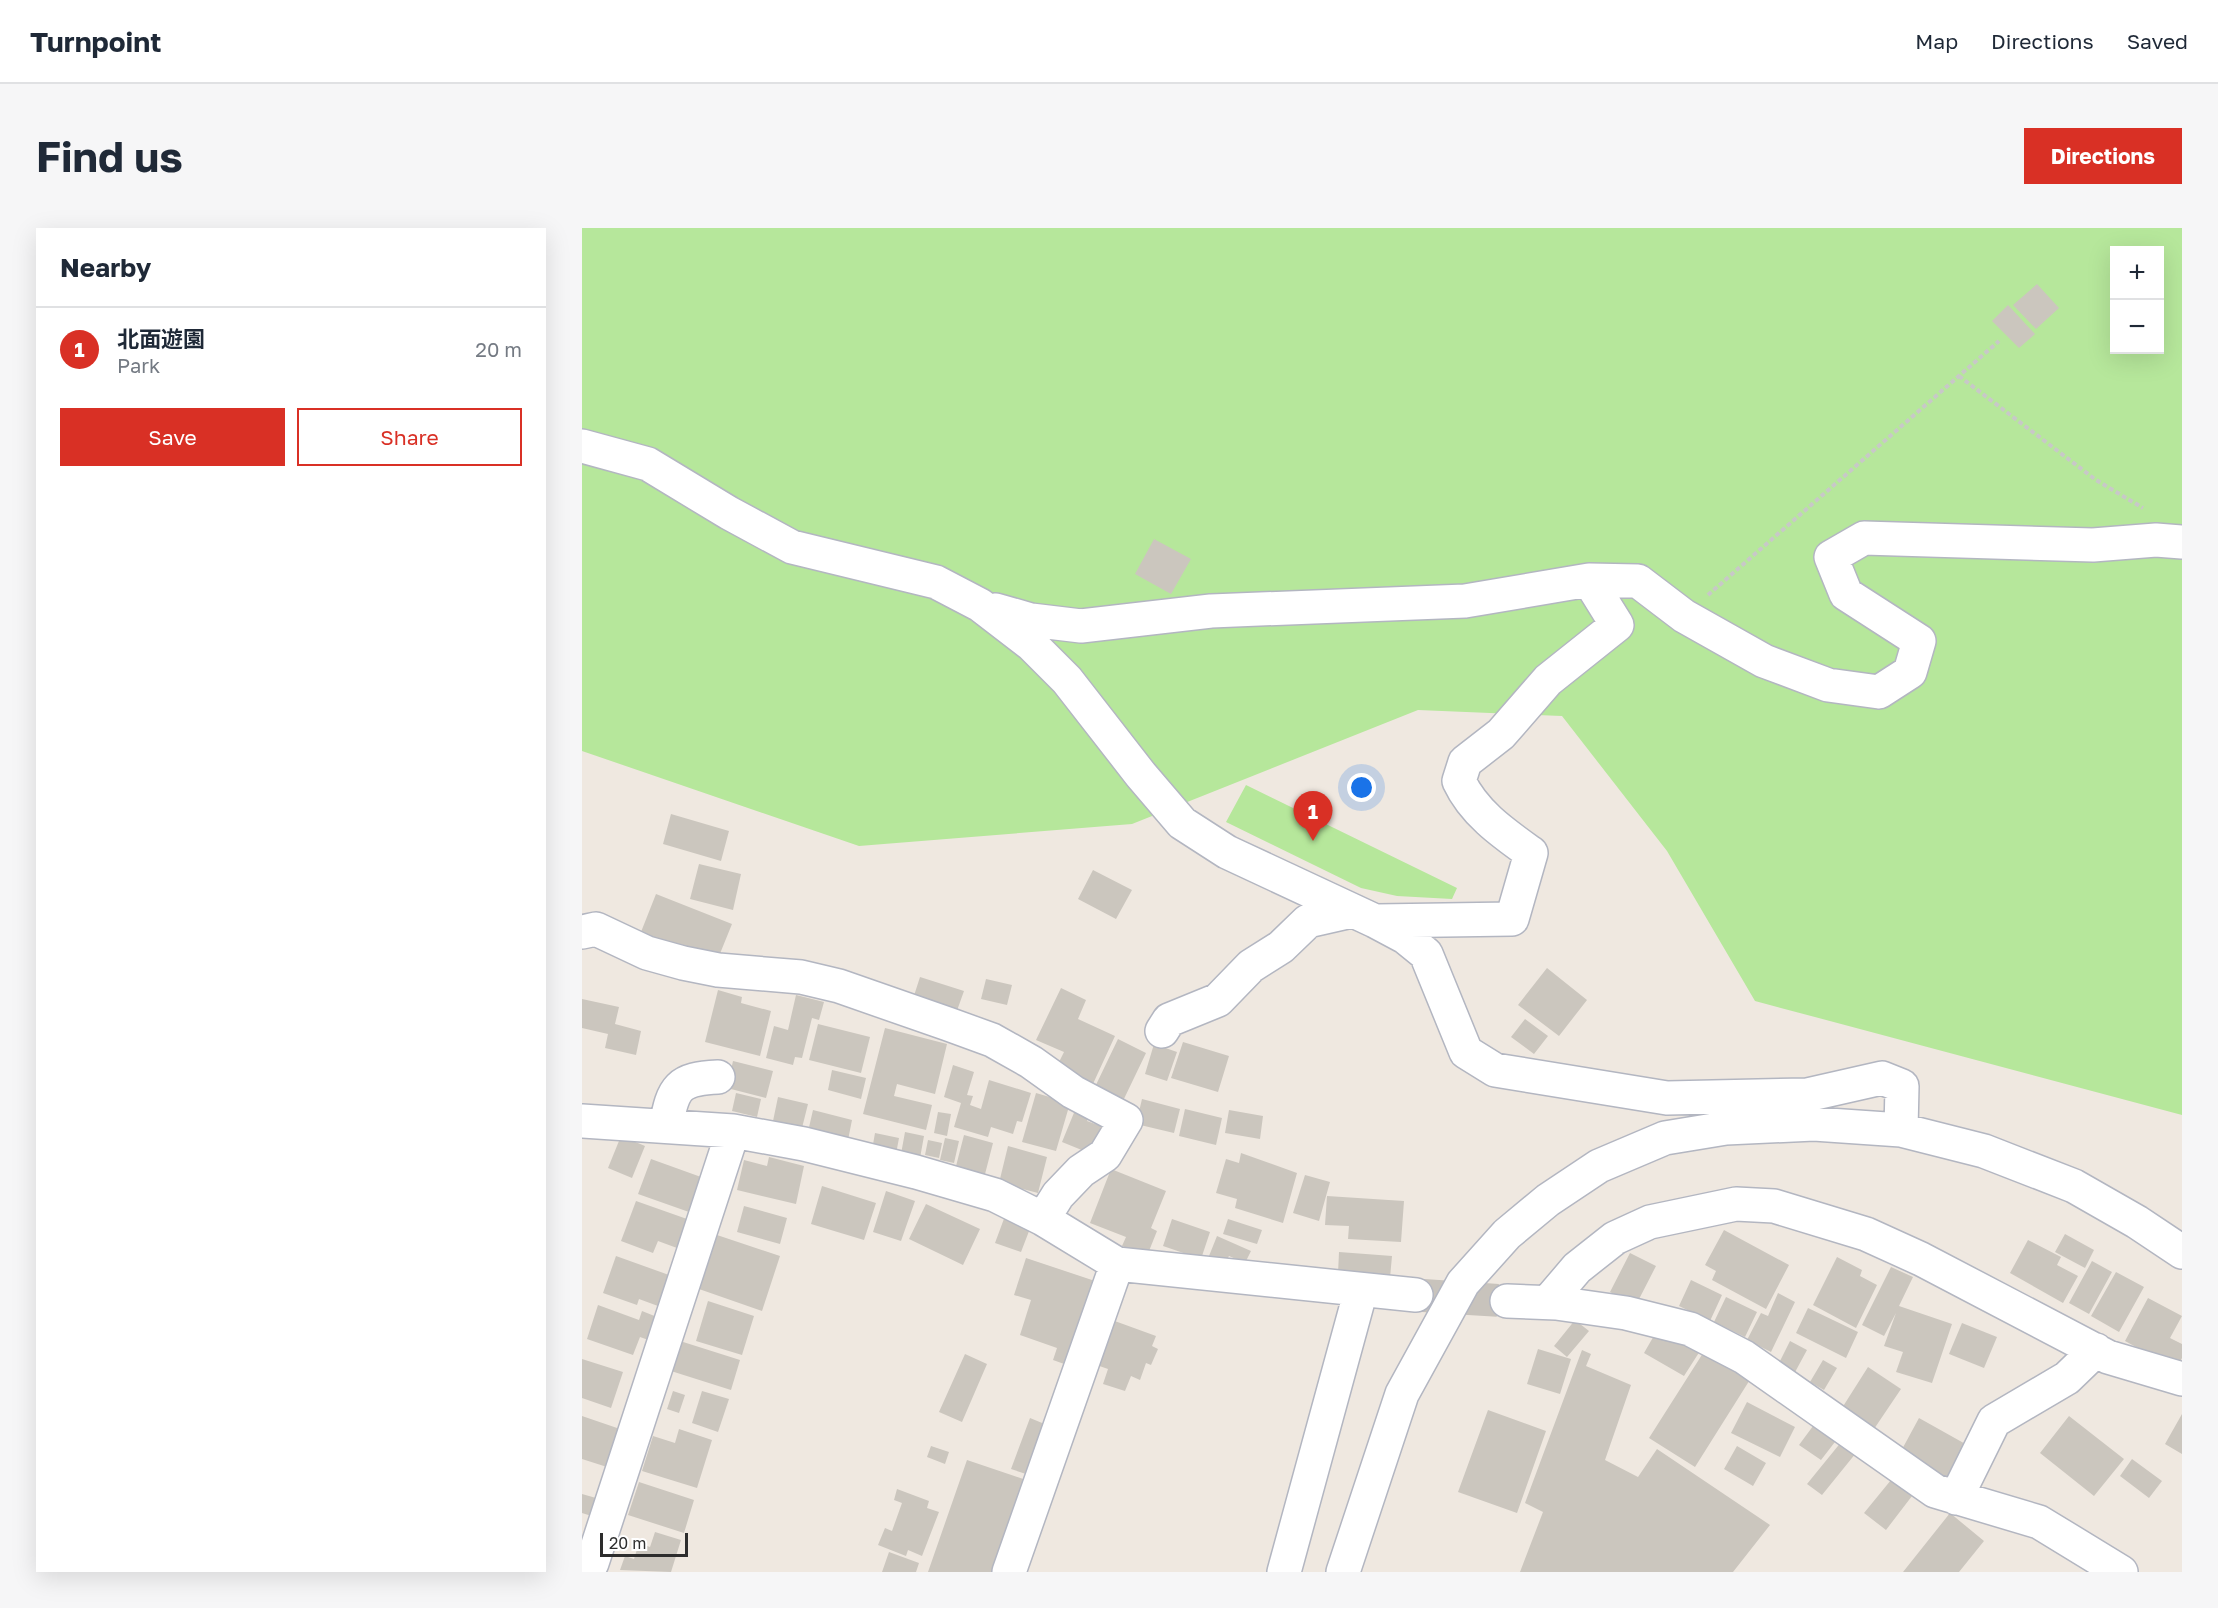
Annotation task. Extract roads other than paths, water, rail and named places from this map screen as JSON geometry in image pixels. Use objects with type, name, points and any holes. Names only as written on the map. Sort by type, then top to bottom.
[{"type":"street","points":[[582,446],[648,464],[729,513],[792,547],[936,582],[980,605],[1032,645],[1067,680],[1141,775],[1182,823],[1227,852],[1405,937],[1426,954],[1466,1052],[1496,1070],[1667,1098],[1806,1095],[1882,1078],[1902,1086],[1901,1130]]},
{"type":"street","points":[[980,605],[1031,620],[1081,626],[1211,611],[1465,601],[1590,580],[1638,580],[1684,616],[1764,661],[1828,685],[1879,692],[1910,672],[1919,641],[1846,594],[1832,557],[1864,538],[2093,545],[2156,540],[2182,542]]},
{"type":"street","points":[[1162,1031],[1169,1020],[1218,1000],[1251,966],[1281,946],[1308,921],[1363,916],[1512,920],[1531,853],[1495,827],[1466,797],[1459,781],[1465,762],[1501,734],[1548,680],[1617,625],[1590,580]]},
{"type":"street","points":[[582,932],[596,929],[647,953],[718,970],[801,977],[830,984],[948,1024],[992,1040],[1031,1062],[1073,1092],[1126,1120],[1105,1155],[1081,1171],[1058,1195],[1043,1219]]},
{"type":"street","points":[[666,1126],[672,1099],[684,1084],[692,1078],[718,1077]]},
{"type":"street","points":[[582,1121],[733,1131],[804,1144],[927,1175],[995,1194],[1043,1219],[1117,1264],[1416,1295]]},
{"type":"street","points":[[1343,1572],[1402,1394],[1463,1283],[1507,1234],[1548,1200],[1599,1166],[1665,1138],[1726,1128],[1814,1124],[1901,1130],[1984,1151],[2074,1186],[2137,1222],[2182,1252]]},
{"type":"street","points":[[587,1566],[733,1131]]},
{"type":"street","points":[[1548,1302],[1577,1268],[1616,1238],[1650,1222],[1736,1204],[1774,1206],[1875,1238],[1921,1259],[2096,1350],[2182,1379]]},
{"type":"street","points":[[1009,1572],[1117,1264]]},
{"type":"street","points":[[1284,1572],[1361,1290]]},
{"type":"street","points":[[1507,1301],[1548,1302],[1626,1313],[1690,1329],[1744,1357],[1935,1491],[2040,1522],[2121,1572]]},
{"type":"street","points":[[1956,1498],[1994,1421],[2067,1378],[2096,1350]]},
{"type":"tunnel","points":[[1416,1295],[1507,1301]]},
{"type":"place","name":"北面遊園","points":[[1313,841]]}]
